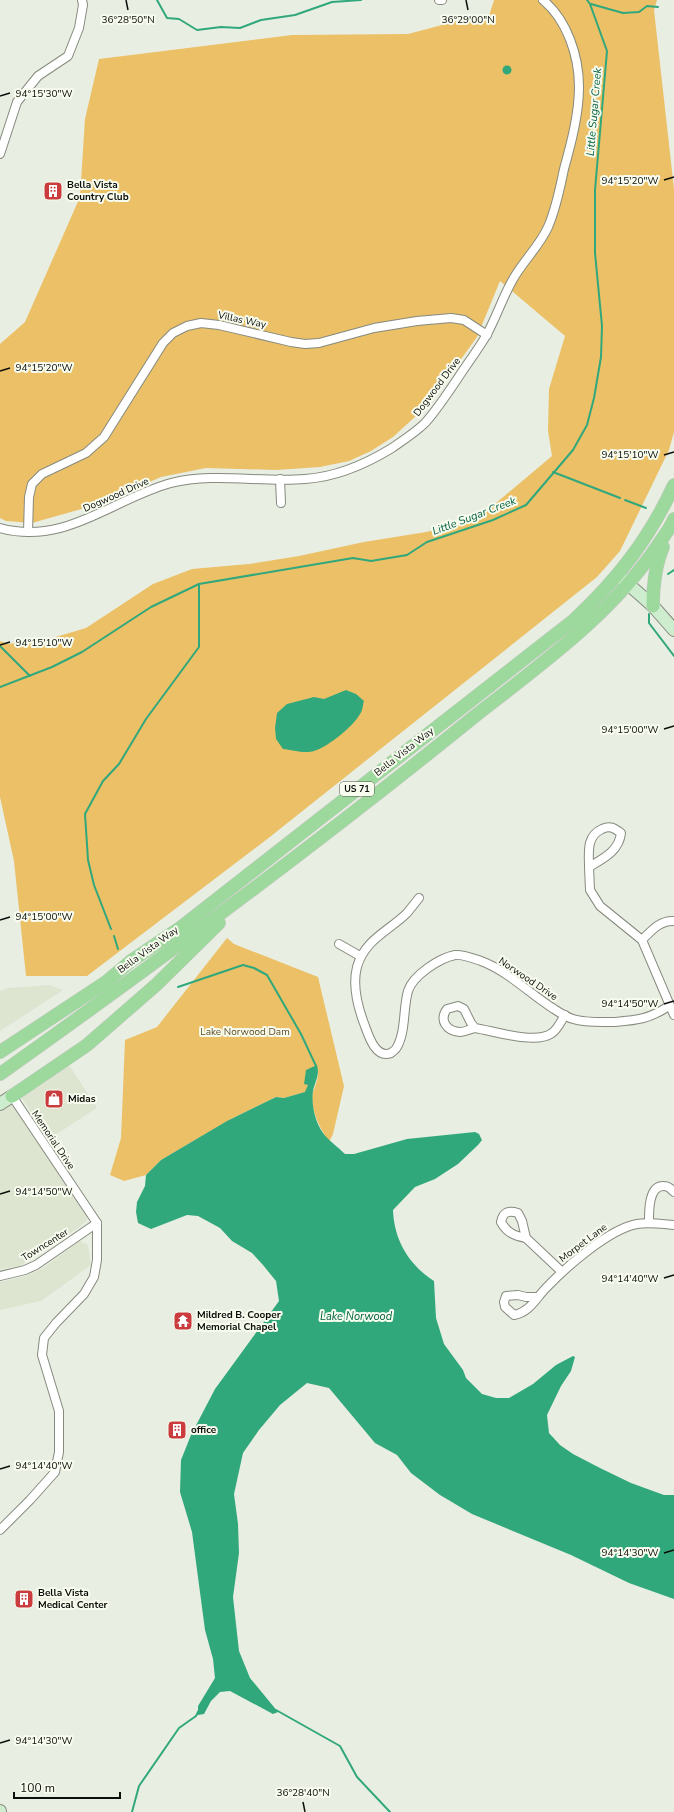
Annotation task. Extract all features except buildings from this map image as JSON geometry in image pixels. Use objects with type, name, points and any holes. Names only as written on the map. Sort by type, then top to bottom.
[{"type":"main road","name":"Bella Vista Way","points":[[0,1052],[106,982],[131,961],[186,923],[574,620],[618,575],[651,531],[674,485]]},
{"type":"main road","name":"Bella Vista Way","points":[[0,1074],[113,994],[254,888],[426,756],[591,623],[628,584],[650,557],[673,521]]},
{"type":"main road","points":[[653,606],[653,586],[658,559],[673,521]]},
{"type":"main road","points":[[12,1096],[87,1046],[156,986],[254,888]]},
{"type":"street","points":[[0,154],[17,102],[38,76],[68,56],[79,28],[83,5],[82,0]]},
{"type":"street","name":"Dogwood Drive","points":[[0,528],[28,532],[48,531],[72,526],[144,492],[173,483],[195,480],[303,480],[327,476],[359,465],[392,448],[424,424],[453,386],[487,335],[513,279],[532,254],[548,227],[573,134],[579,88],[576,56],[568,34],[556,13],[543,0]]},
{"type":"street","name":"Villas Way","points":[[28,532],[29,497],[32,484],[42,474],[86,453],[104,436],[163,343],[173,333],[187,326],[201,323],[220,325],[291,342],[319,344],[374,328],[417,321],[451,318],[464,320],[487,335]]},
{"type":"street","points":[[280,479],[281,503]]},
{"type":"street","points":[[618,575],[653,606],[674,630]]},
{"type":"street","points":[[589,867],[616,849],[620,842],[621,833],[614,828],[607,826],[597,831],[591,838],[588,847],[590,890],[600,906],[642,940],[674,1015]]},
{"type":"street","name":"Norwood Drive","points":[[418,898],[407,913],[373,941],[360,956],[356,974],[358,1001],[369,1035],[380,1053],[386,1054],[394,1051],[397,1047],[401,1037],[408,989],[420,973],[436,963],[456,955],[482,961],[499,970],[565,1015],[577,1020],[600,1022],[636,1021],[659,1012],[669,1006]]},
{"type":"street","points":[[642,940],[657,925],[668,920],[674,921]]},
{"type":"street","points":[[339,944],[360,956]]},
{"type":"street","points":[[475,1028],[526,1038],[541,1038],[552,1033],[565,1015]]},
{"type":"street","points":[[0,1104],[12,1096]]},
{"type":"street","name":"Memorial Drive","points":[[12,1096],[97,1223]]},
{"type":"street","points":[[649,1224],[652,1195],[656,1188],[662,1185],[668,1186],[674,1192]]},
{"type":"street","points":[[0,1530],[55,1472],[59,1452],[59,1411],[42,1355],[44,1338],[56,1323],[84,1294],[94,1277],[97,1260],[97,1223]]},
{"type":"street","name":"Towncenter","points":[[0,1276],[25,1270],[36,1265],[97,1223]]},
{"type":"street","name":"Morpet Lane","points":[[538,1296],[562,1272],[617,1230],[637,1224],[674,1225]]},
{"type":"street","points":[[526,1238],[562,1272]]},
{"type":"shaded area","points":[[50,985],[63,990],[0,1031],[0,991],[8,988]]},
{"type":"shaded area","points":[[69,1065],[97,1108],[49,1139],[21,1097]]},
{"type":"shaded area","points":[[12,1104],[86,1214],[87,1220],[78,1228],[20,1266],[0,1269],[0,1112]]},
{"type":"shaded area","points":[[80,1241],[88,1245],[91,1265],[41,1301],[0,1310],[0,1282],[29,1275],[43,1268]]},
{"type":"green space","points":[[494,0],[657,0],[654,10],[674,189],[674,432],[669,450],[620,551],[597,577],[266,840],[87,976],[26,976],[14,861],[0,797],[0,641],[8,644],[49,639],[86,628],[153,584],[192,569],[249,564],[426,532],[457,525],[490,508],[552,456],[548,431],[549,389],[565,336],[500,281],[477,337],[444,383],[417,415],[393,437],[371,451],[349,461],[320,467],[276,470],[206,468],[161,477],[99,504],[32,523],[6,521],[0,518],[0,344],[25,322],[80,197],[85,119],[99,59],[292,35],[408,34],[461,20],[489,16]]},
{"type":"green space","name":"Lake Norwood Dam","points":[[227,938],[234,944],[318,977],[344,1086],[333,1134],[329,1142],[320,1127],[312,1104],[312,1098],[318,1078],[318,1069],[316,1065],[306,1092],[284,1098],[276,1097],[231,1119],[161,1160],[146,1175],[124,1181],[110,1175],[121,1138],[125,1040],[157,1027]]},
{"type":"water","points":[[505,66],[509,66],[511,70],[509,74],[505,74],[503,72],[503,68]]},
{"type":"water","points":[[346,690],[356,694],[364,701],[359,716],[348,728],[327,745],[314,751],[303,752],[283,749],[276,739],[275,728],[277,713],[287,704],[314,697],[324,699]]},
{"type":"water","name":"Lake Norwood","points":[[317,1065],[318,1075],[313,1091],[313,1107],[316,1118],[320,1129],[325,1136],[345,1154],[354,1154],[407,1139],[475,1132],[479,1134],[482,1140],[458,1164],[435,1179],[415,1187],[393,1210],[396,1232],[404,1251],[410,1259],[425,1275],[434,1281],[436,1318],[444,1344],[463,1370],[466,1378],[482,1394],[496,1398],[509,1398],[533,1384],[556,1365],[573,1356],[575,1357],[571,1371],[561,1386],[547,1415],[549,1433],[560,1445],[573,1454],[600,1468],[631,1483],[664,1495],[674,1495],[674,1599],[629,1583],[571,1555],[472,1514],[440,1495],[411,1473],[397,1455],[375,1443],[329,1388],[307,1383],[280,1405],[259,1430],[243,1453],[234,1494],[238,1524],[239,1553],[233,1597],[239,1651],[250,1678],[278,1712],[273,1714],[230,1691],[220,1692],[211,1701],[204,1714],[198,1715],[198,1706],[215,1678],[213,1659],[205,1630],[192,1532],[180,1492],[181,1460],[191,1435],[215,1389],[279,1301],[276,1281],[252,1253],[232,1241],[220,1228],[198,1216],[187,1215],[151,1229],[138,1223],[136,1212],[137,1202],[145,1186],[146,1175],[161,1160],[227,1121],[276,1097],[284,1098],[305,1092],[308,1085],[304,1084],[306,1070]]},
{"type":"waterway","points":[[157,0],[167,18],[179,19],[197,30],[221,27],[240,28],[261,20],[295,15],[332,2],[361,0]]},
{"type":"waterway","name":"Little Sugar Creek","points":[[0,687],[52,667],[82,652],[151,607],[199,584],[353,558],[371,561],[407,555],[427,542],[493,520],[526,505],[573,450],[587,425],[594,398],[601,357],[602,326],[595,253],[595,190],[607,51],[590,4],[587,0]]},
{"type":"waterway","points":[[591,4],[623,13],[639,12],[647,6],[658,7]]},
{"type":"waterway","points":[[553,472],[620,498]]},
{"type":"waterway","points":[[625,500],[646,508]]},
{"type":"waterway","points":[[668,574],[674,570]]},
{"type":"waterway","points":[[111,929],[94,885],[88,860],[85,814],[103,781],[119,764],[146,719],[199,647],[199,584]]},
{"type":"waterway","points":[[649,614],[649,623],[674,656]]},
{"type":"waterway","points":[[0,646],[30,676]]},
{"type":"waterway","points":[[114,936],[118,949]]},
{"type":"waterway","points":[[178,987],[243,965],[254,968],[267,975],[301,1034],[316,1066]]},
{"type":"waterway","points":[[132,1812],[139,1786],[179,1728],[196,1716],[199,1710]]},
{"type":"waterway","points":[[276,1710],[340,1746],[357,1777],[390,1812]]},
{"type":"place","name":"Bella Vista Country Club","points":[[53,191]]},
{"type":"place","name":"Midas","points":[[54,1099]]},
{"type":"place","name":"Mildred B. Cooper Memorial Chapel","points":[[183,1321]]},
{"type":"place","name":"office","points":[[177,1430]]},
{"type":"place","name":"Bella Vista Medical Center","points":[[24,1599]]}]
